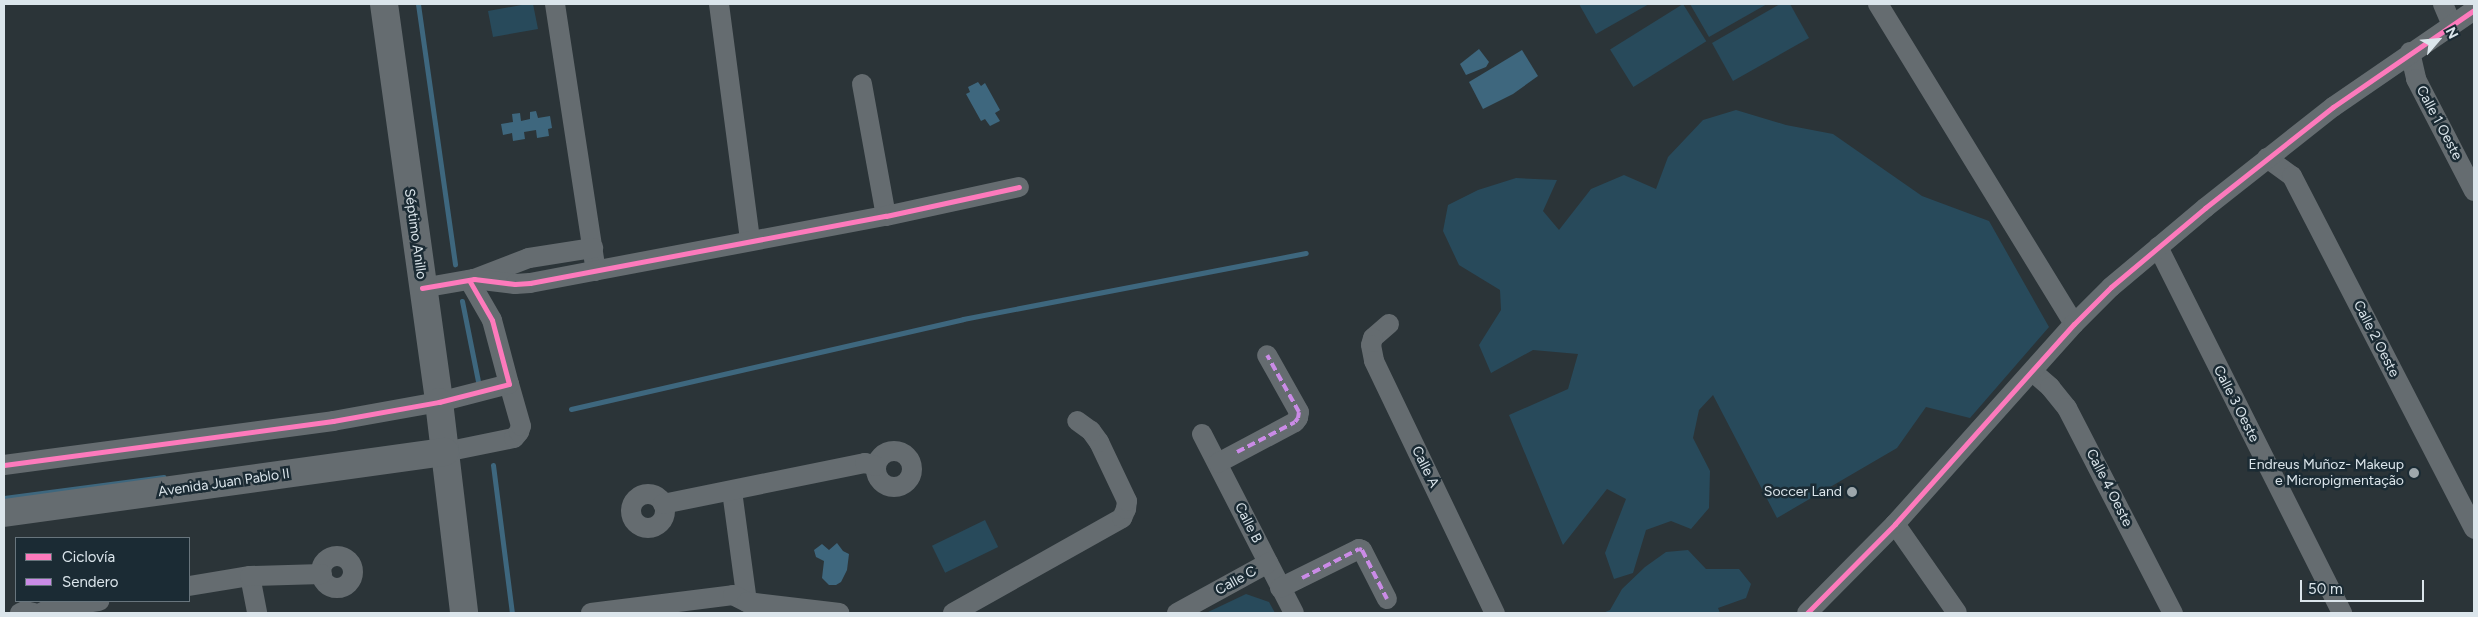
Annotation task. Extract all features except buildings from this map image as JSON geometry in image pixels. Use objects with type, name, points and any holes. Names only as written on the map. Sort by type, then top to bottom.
[{"type":"main road","name":"Séptimo Anillo","points":[[384,4],[439,402],[464,613]]},
{"type":"main road","name":"Avenida Juan Pablo II","points":[[4,513],[444,452]]},
{"type":"street","points":[[555,4],[596,271]]},
{"type":"street","points":[[719,4],[750,240]]},
{"type":"street","points":[[1878,4],[2074,324]]},
{"type":"street","points":[[2443,4],[2452,25]]},
{"type":"street","points":[[1807,613],[1895,524],[2074,324],[2111,287],[2267,158],[2333,107],[2410,52],[2474,10]]},
{"type":"street","name":"Calle 1 Oeste","points":[[2410,52],[2416,79],[2474,191]]},
{"type":"street","points":[[862,84],[886,216]]},
{"type":"street","name":"Calle 2 Oeste","points":[[2267,158],[2292,176],[2474,529]]},
{"type":"street","points":[[472,280],[515,284],[596,271],[750,240],[886,216],[1019,187]]},
{"type":"street","name":"Calle 3 Oeste","points":[[2158,247],[2342,613]]},
{"type":"street","points":[[422,288],[472,280],[529,258],[593,248]]},
{"type":"street","points":[[444,452],[514,438],[521,426],[492,320],[472,280]]},
{"type":"street","name":"Calle A","points":[[1389,324],[1373,338],[1371,345],[1374,360],[1495,613]]},
{"type":"street","points":[[1218,463],[1294,422],[1298,418],[1299,412],[1267,355]]},
{"type":"street","name":"Calle 4 Oeste","points":[[2033,372],[2050,386],[2067,408],[2173,613]]},
{"type":"street","points":[[4,465],[333,421],[439,402],[509,384]]},
{"type":"street","points":[[953,613],[1122,518],[1126,510],[1127,500],[1099,442],[1091,431],[1077,421]]},
{"type":"street","name":"Calle B","points":[[1202,434],[1294,613]]},
{"type":"street","points":[[663,504],[865,463],[876,466]]},
{"type":"street","points":[[732,491],[742,608]]},
{"type":"street","points":[[1895,524],[1957,613]]},
{"type":"street","points":[[1280,588],[1359,548],[1362,550],[1387,598]]},
{"type":"street","name":"Calle C","points":[[1177,613],[1268,563]]},
{"type":"street","points":[[190,586],[250,576],[322,574]]},
{"type":"street","points":[[250,576],[257,613]]},
{"type":"street","points":[[591,613],[650,609],[733,594],[742,608]]},
{"type":"street","points":[[41,613],[49,609],[93,602]]},
{"type":"street","points":[[742,608],[839,613]]},
{"type":"street","points":[[20,613],[34,613]]},
{"type":"shaded area","points":[[533,4],[538,29],[493,37],[488,11]]},
{"type":"shaded area","points":[[1579,4],[1649,4],[1596,34]]},
{"type":"shaded area","points":[[1683,4],[1706,41],[1633,87],[1610,50]]},
{"type":"shaded area","points":[[1690,4],[1767,4],[1709,37]]},
{"type":"shaded area","points":[[1780,4],[1790,4],[1809,38],[1733,81],[1712,43]]},
{"type":"shaded area","points":[[1479,49],[1489,62],[1486,67],[1466,75],[1460,64]]},
{"type":"shaded area","points":[[1522,50],[1538,76],[1513,94],[1483,109],[1469,82]]},
{"type":"shaded area","points":[[978,82],[981,86],[985,83],[1000,110],[995,113],[1000,121],[990,126],[985,119],[981,121],[966,94],[970,92],[968,87]]},
{"type":"shaded area","points":[[1736,110],[1786,125],[1833,134],[1922,196],[1989,221],[2049,327],[1970,418],[1926,407],[1897,448],[1777,518],[1713,395],[1699,410],[1693,438],[1710,471],[1709,508],[1691,529],[1671,521],[1646,530],[1633,573],[1614,579],[1605,553],[1626,499],[1607,489],[1563,545],[1509,415],[1568,389],[1578,354],[1533,350],[1491,373],[1479,345],[1501,310],[1500,290],[1459,265],[1443,231],[1448,205],[1478,190],[1516,178],[1557,180],[1543,211],[1559,230],[1591,189],[1624,175],[1656,189],[1668,157],[1703,120]]},
{"type":"shaded area","points":[[536,111],[538,118],[550,116],[552,128],[548,129],[549,136],[537,138],[536,130],[524,132],[525,139],[513,141],[512,133],[503,135],[501,124],[513,122],[512,114],[520,113],[521,121],[530,119],[530,112]]},
{"type":"shaded area","points":[[985,520],[998,547],[945,573],[932,546]]},
{"type":"shaded area","points":[[837,543],[843,551],[849,554],[847,570],[841,582],[836,585],[829,585],[822,578],[824,561],[816,557],[814,550],[822,544],[829,550]]},
{"type":"shaded area","points":[[1688,550],[1706,569],[1739,569],[1751,584],[1746,598],[1718,608],[1720,613],[1603,613],[1610,610],[1622,589],[1645,567],[1666,552]]},
{"type":"shaded area","points":[[1246,594],[1269,602],[1275,613],[1206,613]]},
{"type":"waterway","points":[[418,4],[455,264]]},
{"type":"waterway","points":[[571,409],[963,319],[1306,253]]},
{"type":"waterway","points":[[462,301],[478,381]]},
{"type":"waterway","points":[[493,465],[512,613]]},
{"type":"waterway","points":[[4,498],[164,477]]},
{"type":"marked path","points":[[1237,452],[1295,422],[1298,418],[1299,412],[1267,355]]},
{"type":"marked path","points":[[1302,578],[1359,549],[1362,550],[1387,599]]},
{"type":"cycle path","points":[[1807,613],[1895,524],[2074,324],[2111,287],[2205,208],[2333,107],[2474,10]]},
{"type":"cycle path","points":[[422,288],[474,279],[515,284],[530,283],[886,216],[1019,187]]},
{"type":"cycle path","points":[[4,465],[333,421],[439,402],[509,384],[492,320],[469,280]]},
{"type":"place","name":"Endreus Muñoz- Makeup e Micropigmentação","points":[[2414,473]]},
{"type":"place","name":"Soccer Land","points":[[1852,492]]}]
